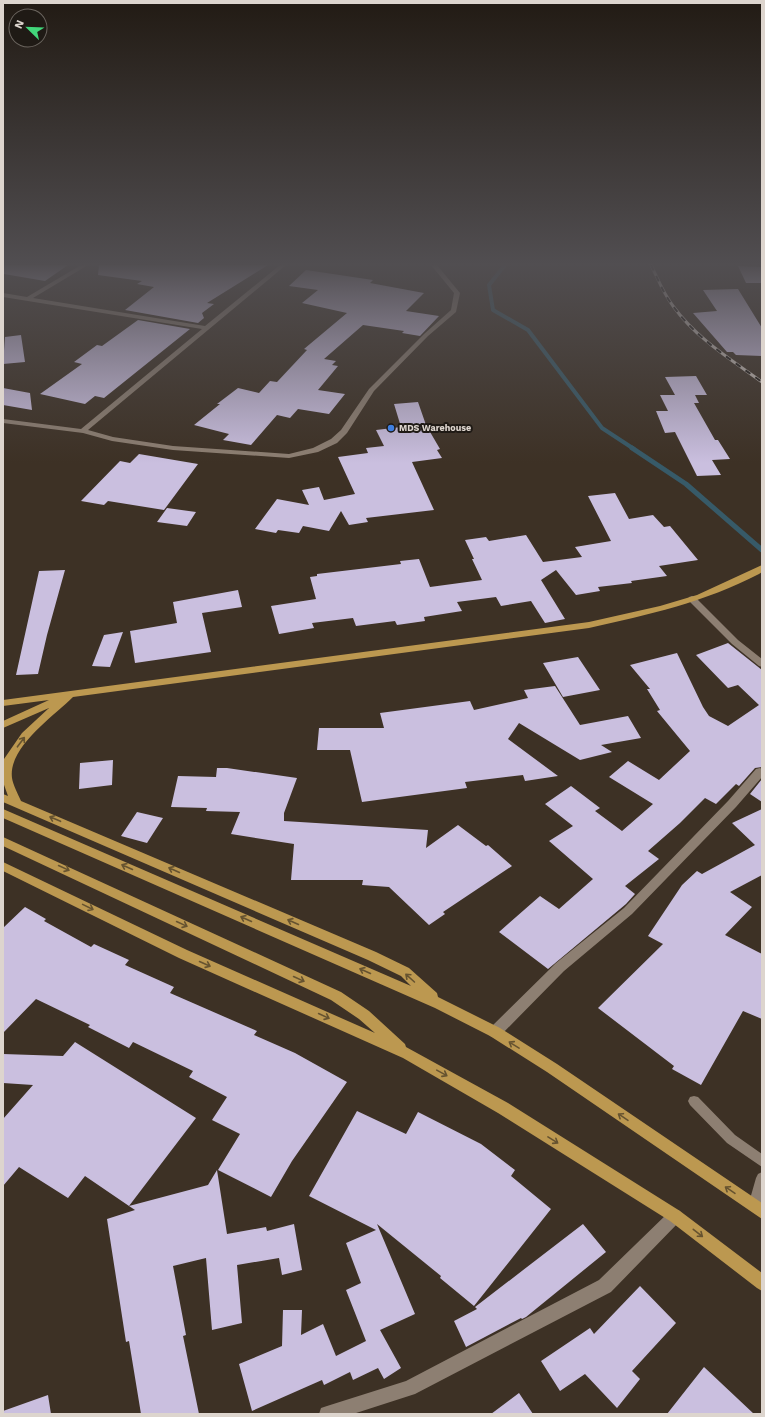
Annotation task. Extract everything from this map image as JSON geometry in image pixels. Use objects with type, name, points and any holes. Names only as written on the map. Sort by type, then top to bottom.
[{"type":"main road","points":[[3,703],[589,625],[638,614],[692,599],[722,588],[762,568]]},
{"type":"main road","points":[[3,725],[69,695]]},
{"type":"main road","points":[[16,803],[7,778],[9,758],[26,735],[69,695]]},
{"type":"main road","points":[[3,798],[372,956],[405,972],[440,1004]]},
{"type":"main road","points":[[3,813],[440,1004],[495,1032],[552,1068],[758,1209]]},
{"type":"main road","points":[[3,841],[336,996],[364,1015],[408,1054]]},
{"type":"main road","points":[[3,866],[183,954],[408,1054],[504,1108],[675,1216],[762,1283]]},
{"type":"street","points":[[83,431],[202,331]]},
{"type":"street","points":[[3,421],[83,431],[112,439],[173,448],[289,456],[315,450],[334,441],[344,431],[371,390],[431,331]]},
{"type":"street","points":[[692,599],[735,642],[762,664]]},
{"type":"street","points":[[495,1032],[560,967],[628,911],[732,804],[760,772]]},
{"type":"street","points":[[327,1414],[409,1388],[605,1286],[675,1216]]},
{"type":"lane","points":[[694,1101],[731,1139],[762,1161]]},
{"type":"lane","points":[[758,1209],[762,1178]]},
{"type":"building","points":[[123,331],[187,331],[104,398],[95,396],[85,404],[40,394],[82,364],[74,362],[97,345],[102,346]]},
{"type":"building","points":[[325,331],[356,331],[324,359],[336,361],[332,365],[338,366],[318,390],[345,394],[329,414],[298,409],[290,418],[277,415],[251,445],[223,440],[229,434],[194,425],[220,404],[217,404],[238,388],[259,393],[270,381],[277,382],[307,350],[304,349]]},
{"type":"building","points":[[404,331],[425,331],[420,336],[402,333]]},
{"type":"building","points":[[709,331],[762,331],[762,356],[736,355],[733,352],[727,352]]},
{"type":"building","points":[[21,335],[25,362],[3,364],[5,337]]},
{"type":"building","points":[[696,376],[707,395],[695,395],[699,403],[694,403],[715,440],[718,440],[730,459],[712,460],[721,475],[697,476],[675,432],[665,433],[656,411],[668,411],[660,395],[675,395],[665,377]]},
{"type":"building","points":[[3,388],[30,393],[32,410],[3,405]]},
{"type":"building","points":[[418,402],[426,425],[440,449],[437,450],[442,458],[412,462],[434,510],[366,518],[368,522],[349,525],[341,511],[329,531],[303,526],[299,533],[278,530],[276,533],[255,529],[277,499],[309,505],[302,490],[319,487],[324,500],[355,494],[338,457],[368,453],[366,448],[384,446],[376,430],[401,427],[394,404]]},
{"type":"building","points":[[139,454],[198,464],[164,510],[108,501],[104,505],[81,501],[120,461],[130,463]]},
{"type":"building","points":[[615,493],[629,519],[653,515],[664,527],[670,526],[698,560],[659,566],[667,576],[631,581],[632,583],[598,587],[600,591],[576,595],[556,570],[541,580],[565,619],[545,623],[531,601],[501,606],[496,597],[457,602],[462,611],[424,617],[425,621],[397,625],[395,621],[356,626],[353,618],[312,623],[314,628],[279,634],[271,606],[316,599],[310,577],[317,576],[317,574],[401,564],[400,561],[419,559],[430,587],[482,580],[465,540],[486,537],[489,541],[526,535],[543,562],[582,557],[575,547],[611,541],[588,496]]},
{"type":"building","points":[[167,508],[196,512],[187,526],[157,522]]},
{"type":"building","points":[[65,570],[38,674],[16,675],[39,571]]},
{"type":"building","points":[[238,590],[242,607],[202,613],[211,652],[135,663],[130,631],[177,623],[173,602]]},
{"type":"building","points":[[123,632],[110,667],[92,666],[104,635]]},
{"type":"building","points":[[728,643],[762,670],[762,767],[755,768],[739,786],[736,784],[716,804],[705,798],[680,823],[648,851],[659,859],[625,886],[635,894],[626,904],[548,969],[499,932],[540,896],[559,909],[593,879],[549,841],[573,826],[545,804],[571,786],[600,808],[595,811],[622,831],[653,804],[609,777],[628,761],[659,780],[690,751],[657,711],[660,710],[647,689],[650,689],[630,665],[677,653],[703,707],[709,716],[728,726],[759,705],[738,685],[728,688],[696,655]]},
{"type":"building","points":[[578,657],[600,690],[563,697],[543,663]]},
{"type":"building","points":[[555,686],[580,725],[628,716],[641,738],[601,745],[612,752],[580,760],[519,723],[508,739],[558,776],[525,781],[523,775],[465,782],[467,788],[362,802],[350,750],[317,750],[319,728],[384,728],[380,713],[470,701],[474,710],[528,698],[524,690]]},
{"type":"building","points":[[113,760],[112,785],[79,789],[80,763]]},
{"type":"building","points":[[217,768],[227,768],[297,778],[284,813],[284,821],[428,830],[426,848],[458,825],[486,846],[488,845],[512,866],[443,912],[445,914],[429,925],[389,887],[362,885],[363,880],[291,880],[294,844],[231,834],[240,812],[206,811],[207,808],[171,807],[178,776],[216,777]]},
{"type":"building","points":[[762,779],[762,802],[750,794]]},
{"type":"building","points":[[762,809],[762,875],[730,892],[752,907],[725,935],[762,954],[762,1019],[743,1011],[701,1085],[672,1069],[674,1066],[598,1008],[663,944],[648,936],[682,885],[697,871],[702,874],[755,845],[732,823]]},
{"type":"building","points":[[137,812],[163,818],[147,843],[121,836]]},
{"type":"building","points":[[25,907],[46,919],[44,921],[91,947],[94,944],[129,960],[125,965],[174,987],[170,993],[257,1031],[254,1035],[295,1053],[347,1082],[292,1161],[271,1197],[218,1170],[240,1134],[212,1120],[227,1097],[189,1077],[193,1071],[133,1042],[129,1048],[88,1027],[90,1025],[36,999],[3,1033],[3,928]]},
{"type":"building","points":[[75,1042],[196,1118],[129,1206],[85,1176],[68,1198],[19,1167],[3,1186],[3,1119],[33,1085],[3,1083],[3,1054],[63,1056]]},
{"type":"building","points":[[357,1111],[406,1134],[418,1112],[481,1144],[515,1170],[511,1176],[551,1209],[474,1306],[440,1278],[441,1276],[377,1224],[415,1314],[380,1330],[401,1368],[384,1379],[378,1368],[353,1380],[350,1372],[324,1385],[322,1380],[252,1411],[239,1364],[282,1346],[283,1310],[302,1310],[301,1335],[323,1324],[336,1356],[366,1341],[346,1290],[361,1283],[346,1243],[376,1230],[309,1196]]},
{"type":"building","points":[[217,1170],[227,1234],[266,1227],[267,1231],[294,1224],[302,1270],[282,1275],[279,1258],[237,1265],[242,1323],[212,1330],[206,1258],[173,1266],[186,1335],[183,1336],[199,1414],[141,1414],[129,1341],[126,1342],[107,1219],[135,1210],[129,1206],[208,1185]]},
{"type":"building","points":[[583,1224],[606,1252],[526,1317],[521,1318],[466,1347],[454,1321],[477,1309],[475,1307]]},
{"type":"building","points":[[640,1286],[676,1323],[632,1371],[640,1379],[617,1408],[585,1374],[560,1391],[541,1361],[590,1328],[594,1334]]},
{"type":"building","points":[[704,1367],[754,1414],[667,1414]]},
{"type":"building","points":[[519,1393],[533,1414],[491,1414]]},
{"type":"building","points":[[48,1395],[51,1414],[3,1414],[3,1411]]},
{"type":"waterway","points":[[529,331],[602,428],[634,449]]},
{"type":"waterway","points":[[632,448],[686,484],[762,550]]},
{"type":"railway","points":[[695,331],[714,347],[762,382]]},
{"type":"place","name":"MDS Warehouse","points":[[391,428]]}]
